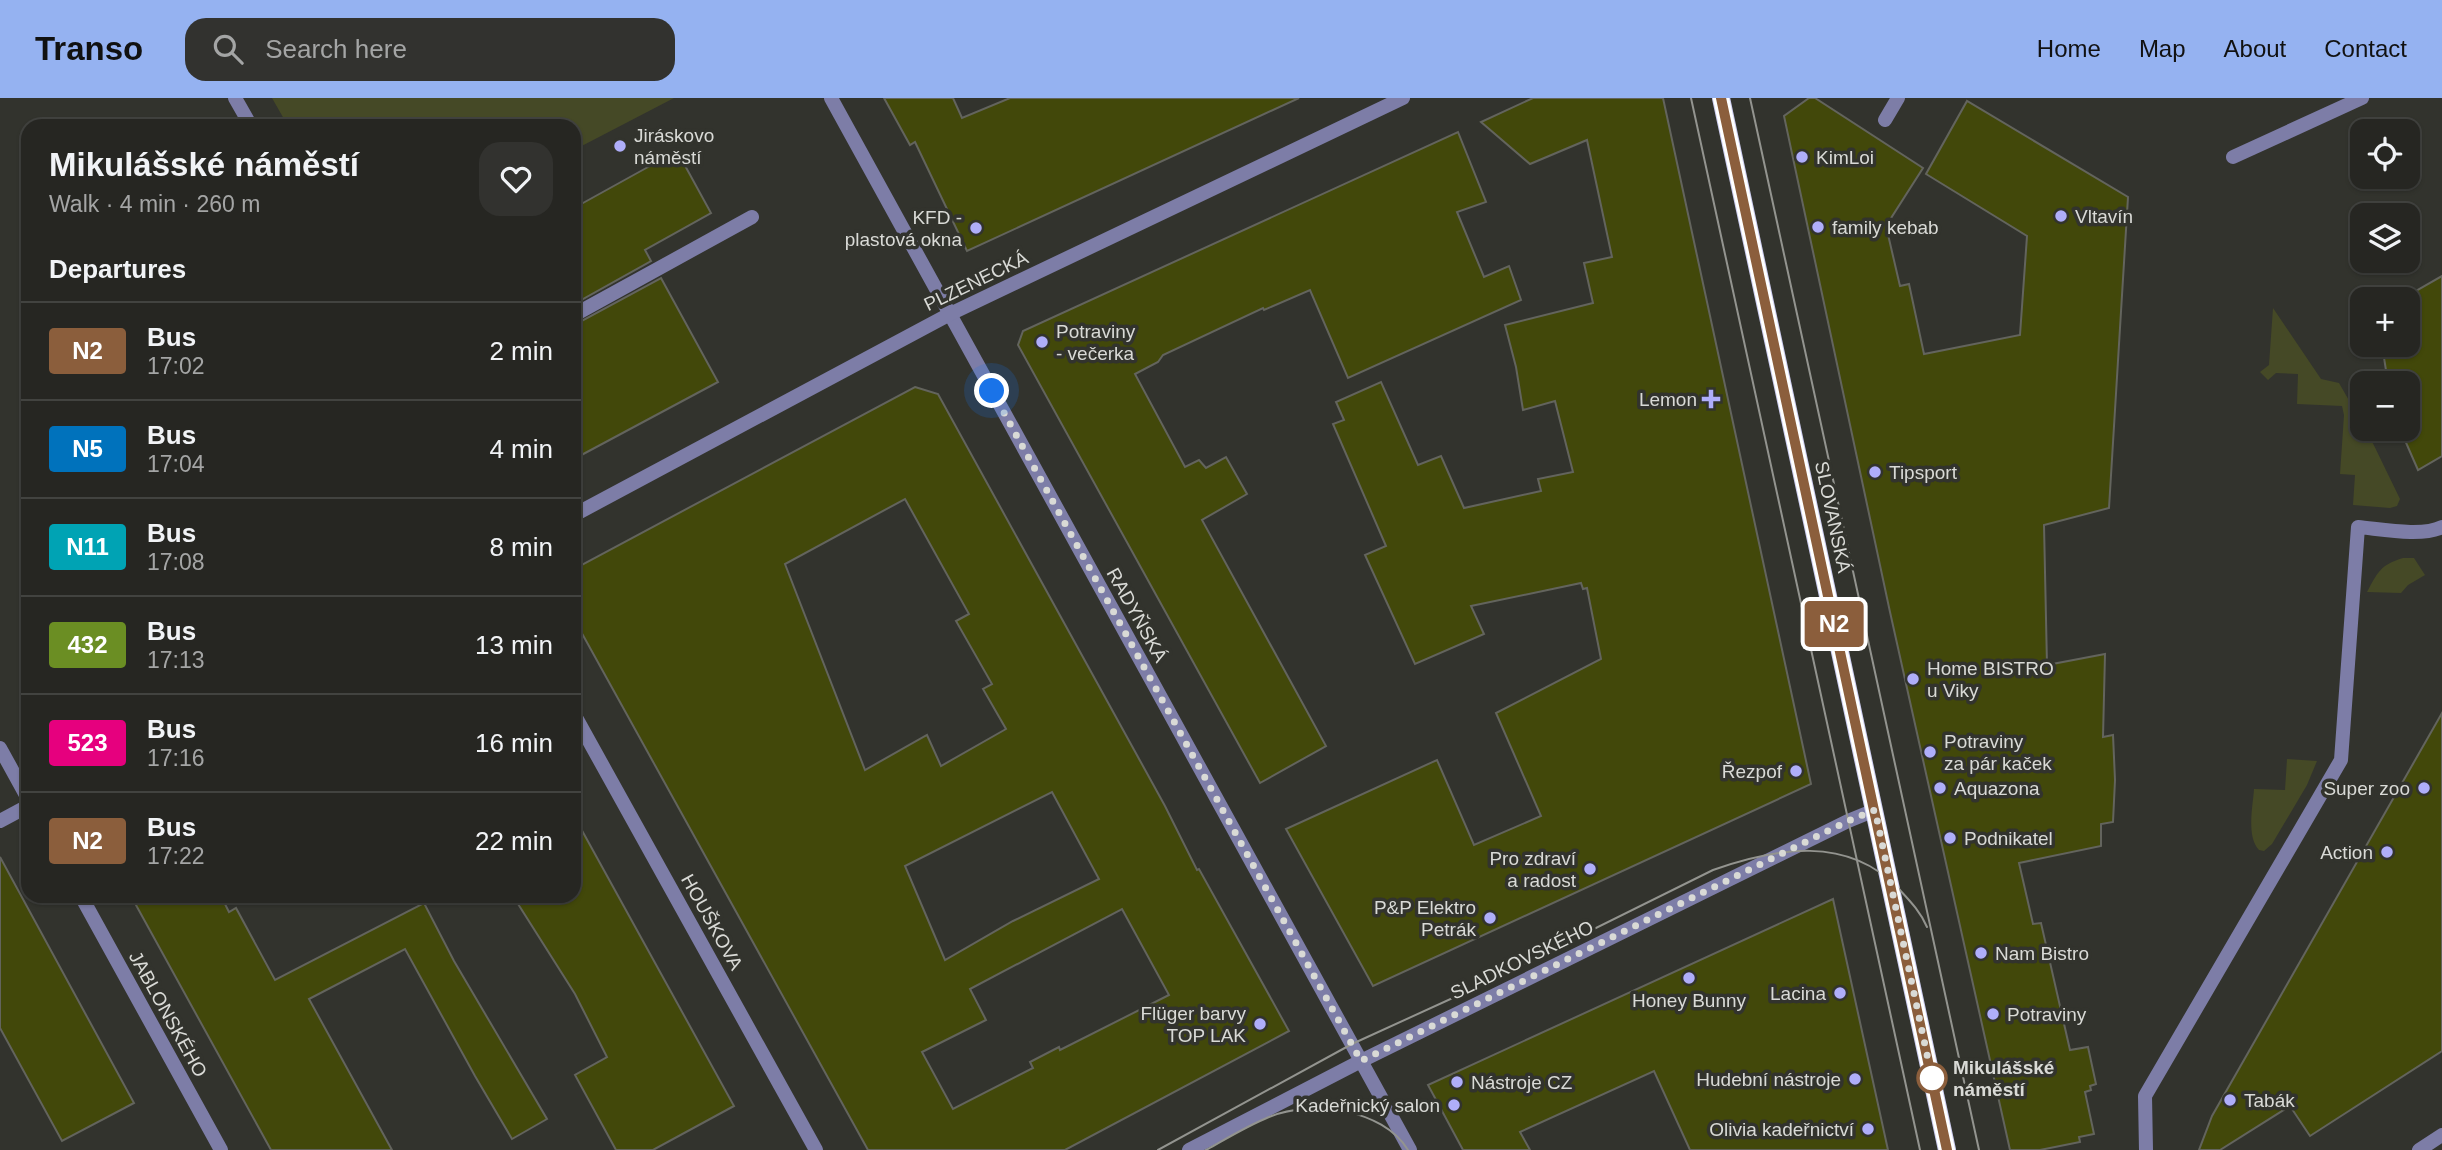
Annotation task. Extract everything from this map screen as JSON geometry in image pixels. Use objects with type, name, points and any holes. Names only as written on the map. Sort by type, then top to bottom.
[{"type":"main road","name":"SLOVANSKÁ","points":[[1721,98],[1947,1150]]},
{"type":"street","points":[[236,98],[247,119]]},
{"type":"street","name":"RADYŇSKÁ","points":[[831,98],[1410,1150]]},
{"type":"street","name":"PLZENECKÁ","points":[[581,511],[950,314],[1403,98]]},
{"type":"street","points":[[1885,120],[1898,98]]},
{"type":"street","points":[[2233,157],[2362,98]]},
{"type":"street","points":[[581,312],[752,217]]},
{"type":"street","points":[[2146,1150],[2145,1096],[2341,760],[2358,527],[2434,531],[2442,527]]},
{"type":"street","name":"HOUŠKOVA","points":[[581,727],[816,1150]]},
{"type":"street","points":[[0,748],[21,786]]},
{"type":"street","points":[[0,821],[21,810]]},
{"type":"street","name":"SLADKOVSKÉHO","points":[[1189,1150],[1361,1061],[1875,810]]},
{"type":"street","name":"JABLONSKÉHO","points":[[85,903],[221,1150]]},
{"type":"street","points":[[2419,1150],[2442,1135]]},
{"type":"green space","points":[[272,98],[674,98],[581,146],[581,119],[284,119]]},
{"type":"green space","points":[[2273,308],[2321,379],[2339,383],[2350,402],[2350,441],[2372,441],[2400,499],[2397,506],[2390,508],[2353,505],[2355,475],[2340,474],[2344,415],[2342,406],[2297,404],[2298,374],[2276,373],[2268,380],[2260,372],[2269,365]]},
{"type":"green space","points":[[2403,558],[2414,558],[2425,575],[2408,585],[2401,593],[2367,592],[2380,570]]},
{"type":"green space","points":[[2287,759],[2317,761],[2307,785],[2272,844],[2264,851],[2259,850],[2251,829],[2254,789],[2285,790]]},
{"type":"building","points":[[884,98],[953,98],[962,118],[1010,98],[1299,98],[967,251],[915,142],[910,145]]},
{"type":"building","points":[[1533,98],[1663,98],[1811,784],[1373,986],[1286,829],[1437,760],[1474,845],[1541,816],[1496,713],[1601,659],[1587,588],[1583,589],[1581,583],[1471,606],[1484,634],[1415,664],[1365,555],[1386,546],[1333,424],[1344,420],[1336,402],[1381,382],[1418,465],[1441,456],[1464,508],[1541,491],[1538,479],[1573,472],[1555,401],[1523,410],[1505,325],[1593,303],[1584,263],[1612,257],[1587,140],[1530,164],[1481,122]]},
{"type":"building","points":[[1809,98],[1815,98],[1923,168],[1886,226],[1900,286],[1909,284],[1924,354],[2020,335],[2027,236],[1926,174],[1967,101],[2128,197],[2109,508],[2044,525],[2047,665],[2105,654],[2103,737],[2113,735],[2113,822],[2101,824],[2101,846],[2019,863],[2033,924],[2041,923],[2070,1050],[2088,1047],[2096,1084],[2085,1092],[2094,1134],[2079,1137],[2080,1142],[2040,1150],[2010,1150],[1890,612],[1784,116]]},
{"type":"building","points":[[1458,132],[1486,202],[1457,212],[1484,277],[1509,266],[1521,300],[1348,378],[1310,290],[1264,310],[1263,308],[1163,355],[1158,362],[1135,374],[1185,467],[1199,460],[1206,468],[1226,457],[1247,494],[1202,520],[1326,746],[1260,783],[1018,345],[1023,331]]},
{"type":"building","points":[[677,151],[711,213],[645,250],[651,261],[581,300],[581,204]]},
{"type":"building","points":[[2442,276],[2442,456],[2418,470],[2405,441],[2420,441],[2420,371],[2386,371],[2384,357],[2420,357],[2420,289]]},
{"type":"building","points":[[661,278],[718,382],[581,455],[581,321]]},
{"type":"building","points":[[915,387],[938,394],[1165,806],[1197,870],[1199,869],[1289,1031],[1065,1150],[868,1150],[581,632],[581,565]],"holes":[[[905,499],[969,614],[956,621],[992,684],[983,689],[1006,729],[941,766],[927,735],[865,770],[785,564]],[[1052,792],[1099,879],[1013,921],[945,960],[905,866]],[[1122,909],[1169,995],[1060,1050],[1059,1047],[1030,1062],[1033,1068],[953,1109],[922,1052],[986,1020],[970,989]]]},
{"type":"building","points":[[2442,713],[2442,1051],[2310,1136],[2290,1106],[2220,1150],[2199,1150],[2212,1116]]},
{"type":"building","points":[[581,829],[734,1106],[653,1150],[616,1150],[575,1075],[607,1057],[575,994],[517,903],[581,903]]},
{"type":"building","points":[[0,857],[21,896],[21,903],[25,903],[134,1103],[62,1141],[0,1028]]},
{"type":"building","points":[[1833,899],[1888,1150],[1690,1150],[1654,1071],[1520,1132],[1530,1150],[1463,1150],[1428,1085]]},
{"type":"building","points":[[135,903],[224,903],[229,912],[236,908],[275,980],[424,903],[454,961],[547,1119],[512,1139],[405,949],[309,999],[392,1150],[271,1150]]},
{"type":"tram line","points":[[1691,98],[1920,1150]]},
{"type":"tram line","points":[[1750,98],[1979,1150]]},
{"type":"tram line","points":[[1158,1150],[1352,1044],[1479,986],[1713,870],[1737,862],[1786,852],[1810,851],[1834,853],[1856,860],[1878,871],[1898,888],[1918,911],[1927,927]]},
{"type":"tram line","points":[[1206,1150],[1269,1117],[1305,1109],[1344,1111],[1364,1117],[1396,1136],[1408,1150]]},
{"type":"bus line","name":"N2","points":[[1721,98],[1947,1150]]},
{"type":"place","name":"Jiráskovo náměstí","points":[[620,146]]},
{"type":"place","name":"KimLoi","points":[[1802,157]]},
{"type":"place","name":"Vltavín","points":[[2061,216]]},
{"type":"place","name":"family kebab","points":[[1818,227]]},
{"type":"place","name":"KFD - plastová okna","points":[[976,228]]},
{"type":"place","name":"Potraviny - večerka","points":[[1042,342]]},
{"type":"place","name":"Lemon","points":[[1711,399]]},
{"type":"place","name":"Tipsport","points":[[1875,472]]},
{"type":"place","name":"Home BISTRO u Viky","points":[[1913,679]]},
{"type":"place","name":"Potraviny za pár kaček","points":[[1930,752]]},
{"type":"place","name":"Řezpof","points":[[1796,771]]},
{"type":"place","name":"Aquazona","points":[[1940,788]]},
{"type":"place","name":"Super zoo","points":[[2424,788]]},
{"type":"place","name":"Podnikatel","points":[[1950,838]]},
{"type":"place","name":"Action","points":[[2387,852]]},
{"type":"place","name":"Pro zdraví a radost","points":[[1590,869]]},
{"type":"place","name":"P&P Elektro Petrák","points":[[1490,918]]},
{"type":"place","name":"Nam Bistro","points":[[1981,953]]},
{"type":"place","name":"Honey Bunny","points":[[1689,978]]},
{"type":"place","name":"Lacina","points":[[1840,993]]},
{"type":"place","name":"Potraviny","points":[[1993,1014]]},
{"type":"place","name":"Flüger barvy TOP LAK","points":[[1260,1024]]},
{"type":"place","name":"Mikulášské náměstí","points":[[1932,1078]]},
{"type":"place","name":"Hudební nástroje","points":[[1855,1079]]},
{"type":"place","name":"Nástroje CZ","points":[[1457,1082]]},
{"type":"place","name":"Tabák","points":[[2230,1100]]},
{"type":"place","name":"Kadeřnický salon","points":[[1454,1105]]},
{"type":"place","name":"Olivia kadeřnictví","points":[[1868,1129]]},
{"type":"route","points":[[992,391],[1361,1061],[1875,810],[1932,1078]]}]
